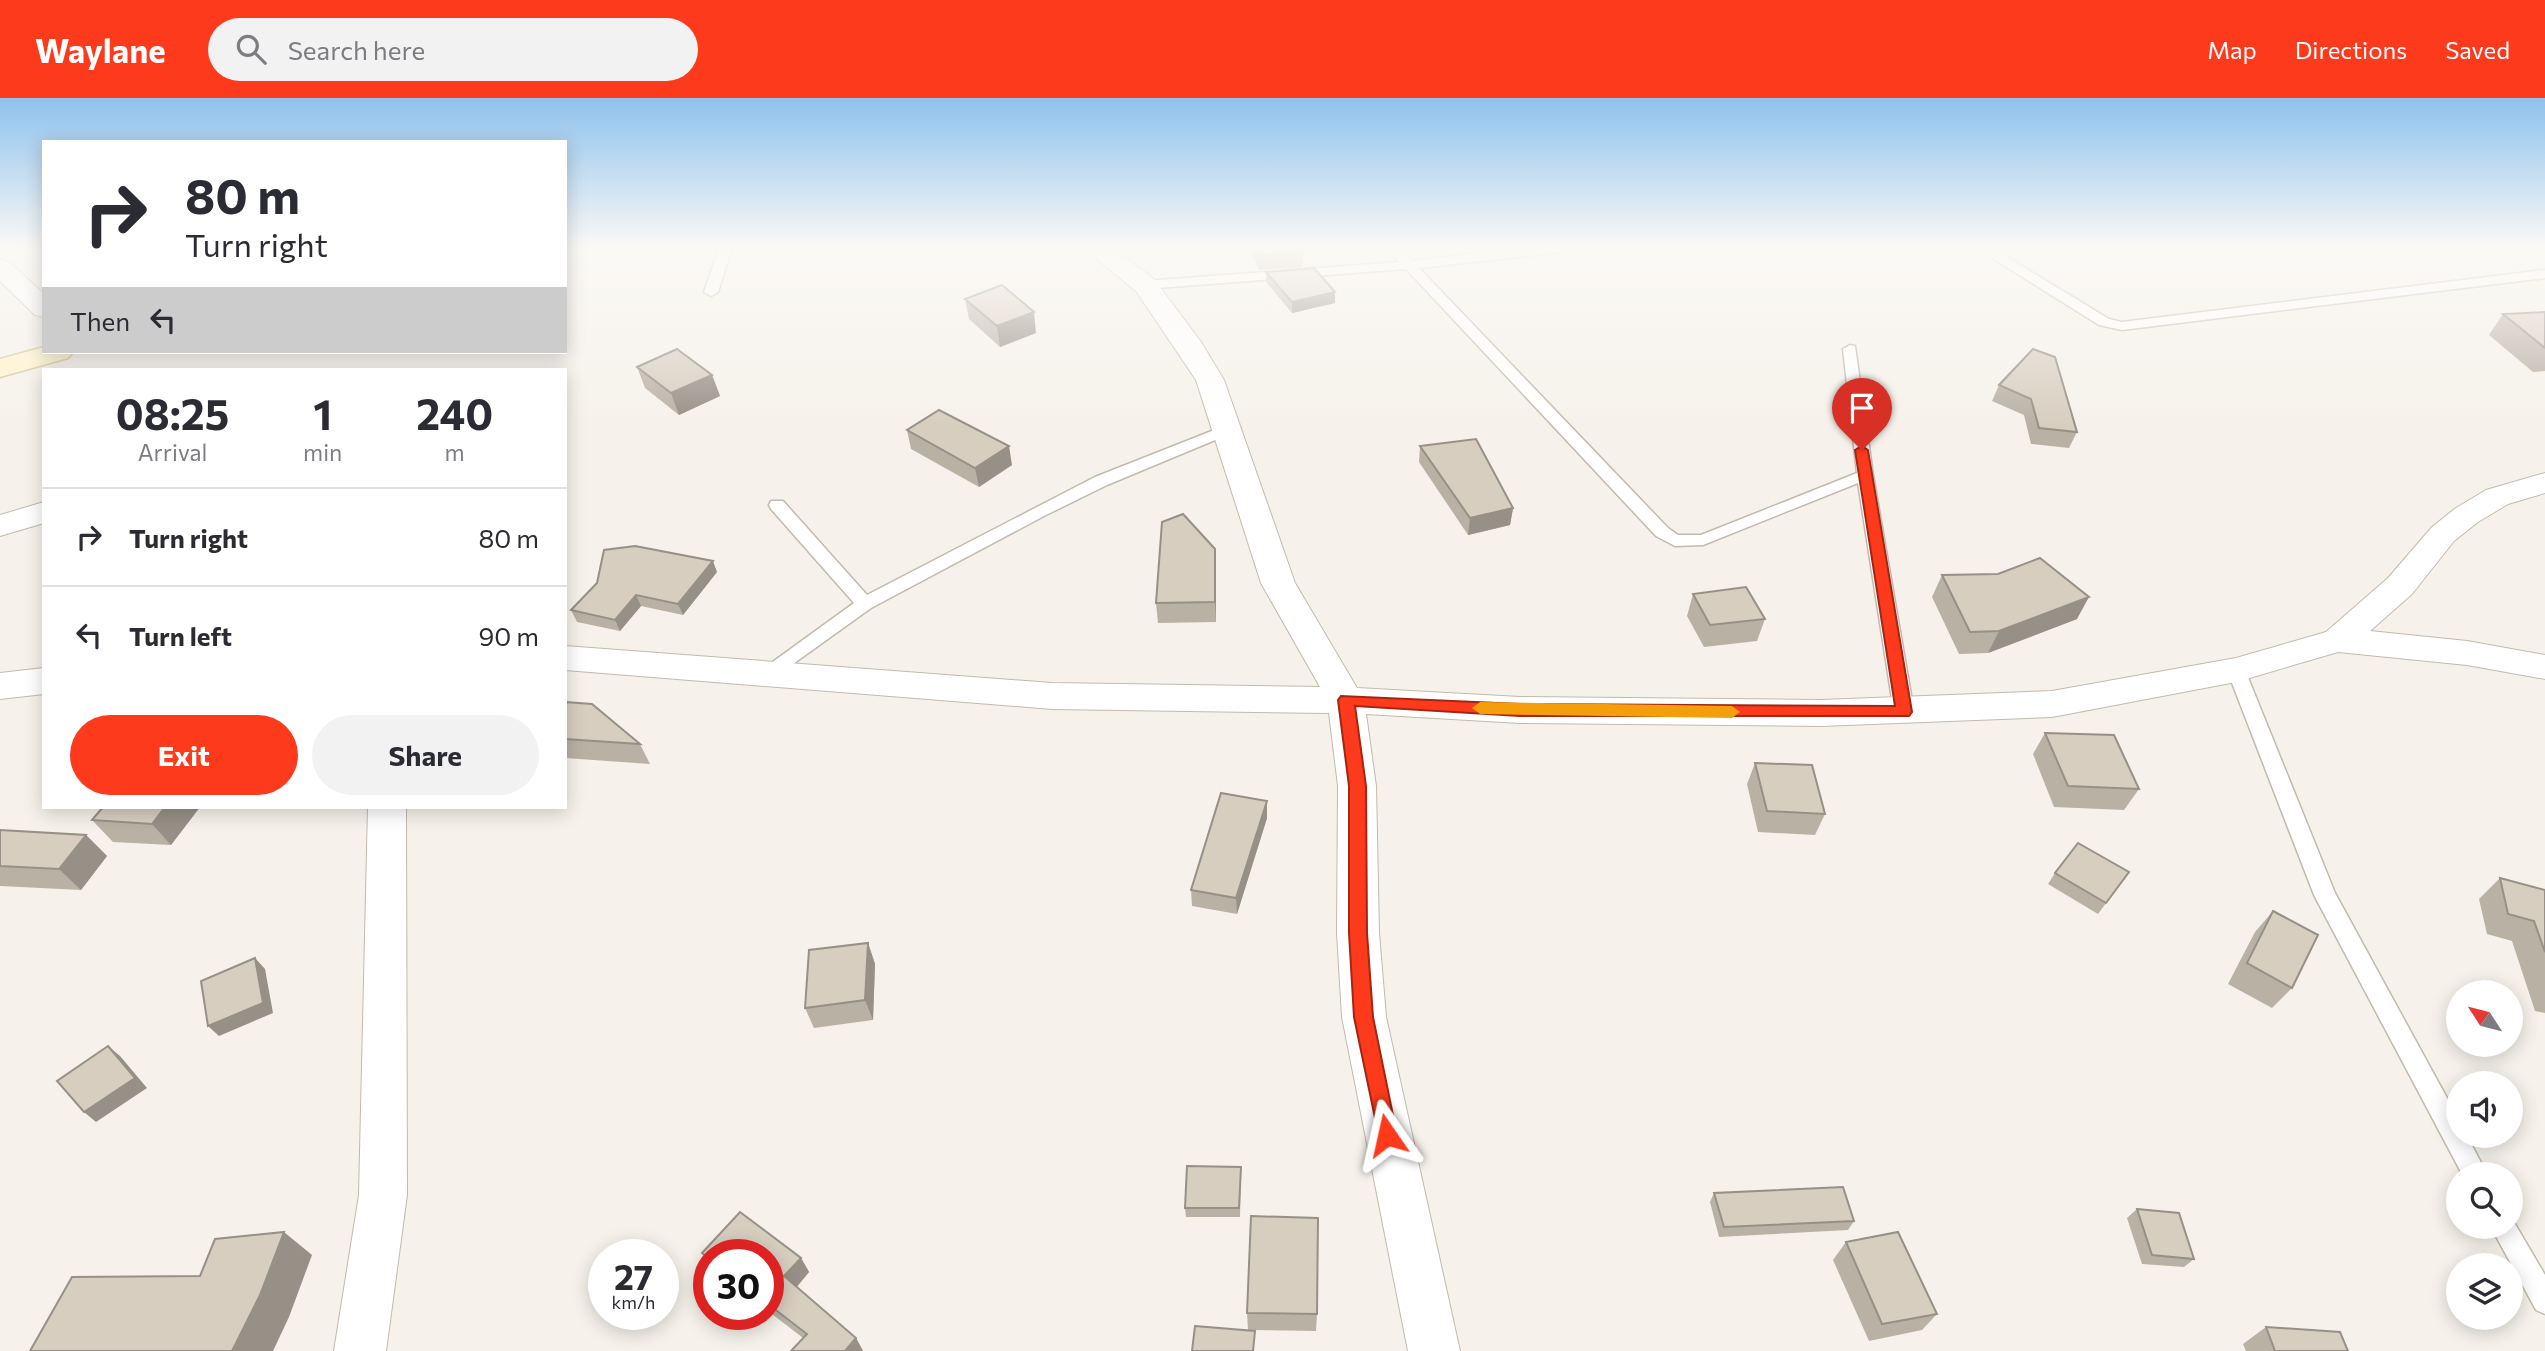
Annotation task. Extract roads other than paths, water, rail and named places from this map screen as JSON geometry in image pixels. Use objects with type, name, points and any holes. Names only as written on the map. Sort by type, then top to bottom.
[{"type":"main road","points":[[0,368],[51,354]]},
{"type":"street","points":[[1160,306],[1200,362],[1227,430],[1278,583],[1346,700],[1357,786],[1358,933],[1364,1017],[1434,1351]]},
{"type":"street","points":[[2339,640],[2400,586],[2442,534],[2467,514],[2497,496],[2545,484]]},
{"type":"street","points":[[0,526],[42,513]]},
{"type":"street","points":[[567,658],[1052,696],[1346,700],[1520,710],[1904,712],[2052,704],[2236,670],[2339,640],[2467,653],[2545,667]]},
{"type":"street","points":[[0,686],[42,681]]},
{"type":"street","points":[[360,1351],[383,1195],[387,809]]},
{"type":"lane","points":[[1448,306],[1662,532],[1675,541],[1703,540],[1865,475]]},
{"type":"lane","points":[[2078,306],[2104,322],[2122,326],[2281,306]]},
{"type":"lane","points":[[1850,349],[1865,475],[1904,712]]},
{"type":"lane","points":[[765,674],[865,604],[1073,494],[1227,430]]},
{"type":"lane","points":[[777,505],[865,604]]},
{"type":"lane","points":[[2236,670],[2325,895],[2469,1162]]},
{"type":"lane","points":[[2511,1239],[2545,1301]]}]
